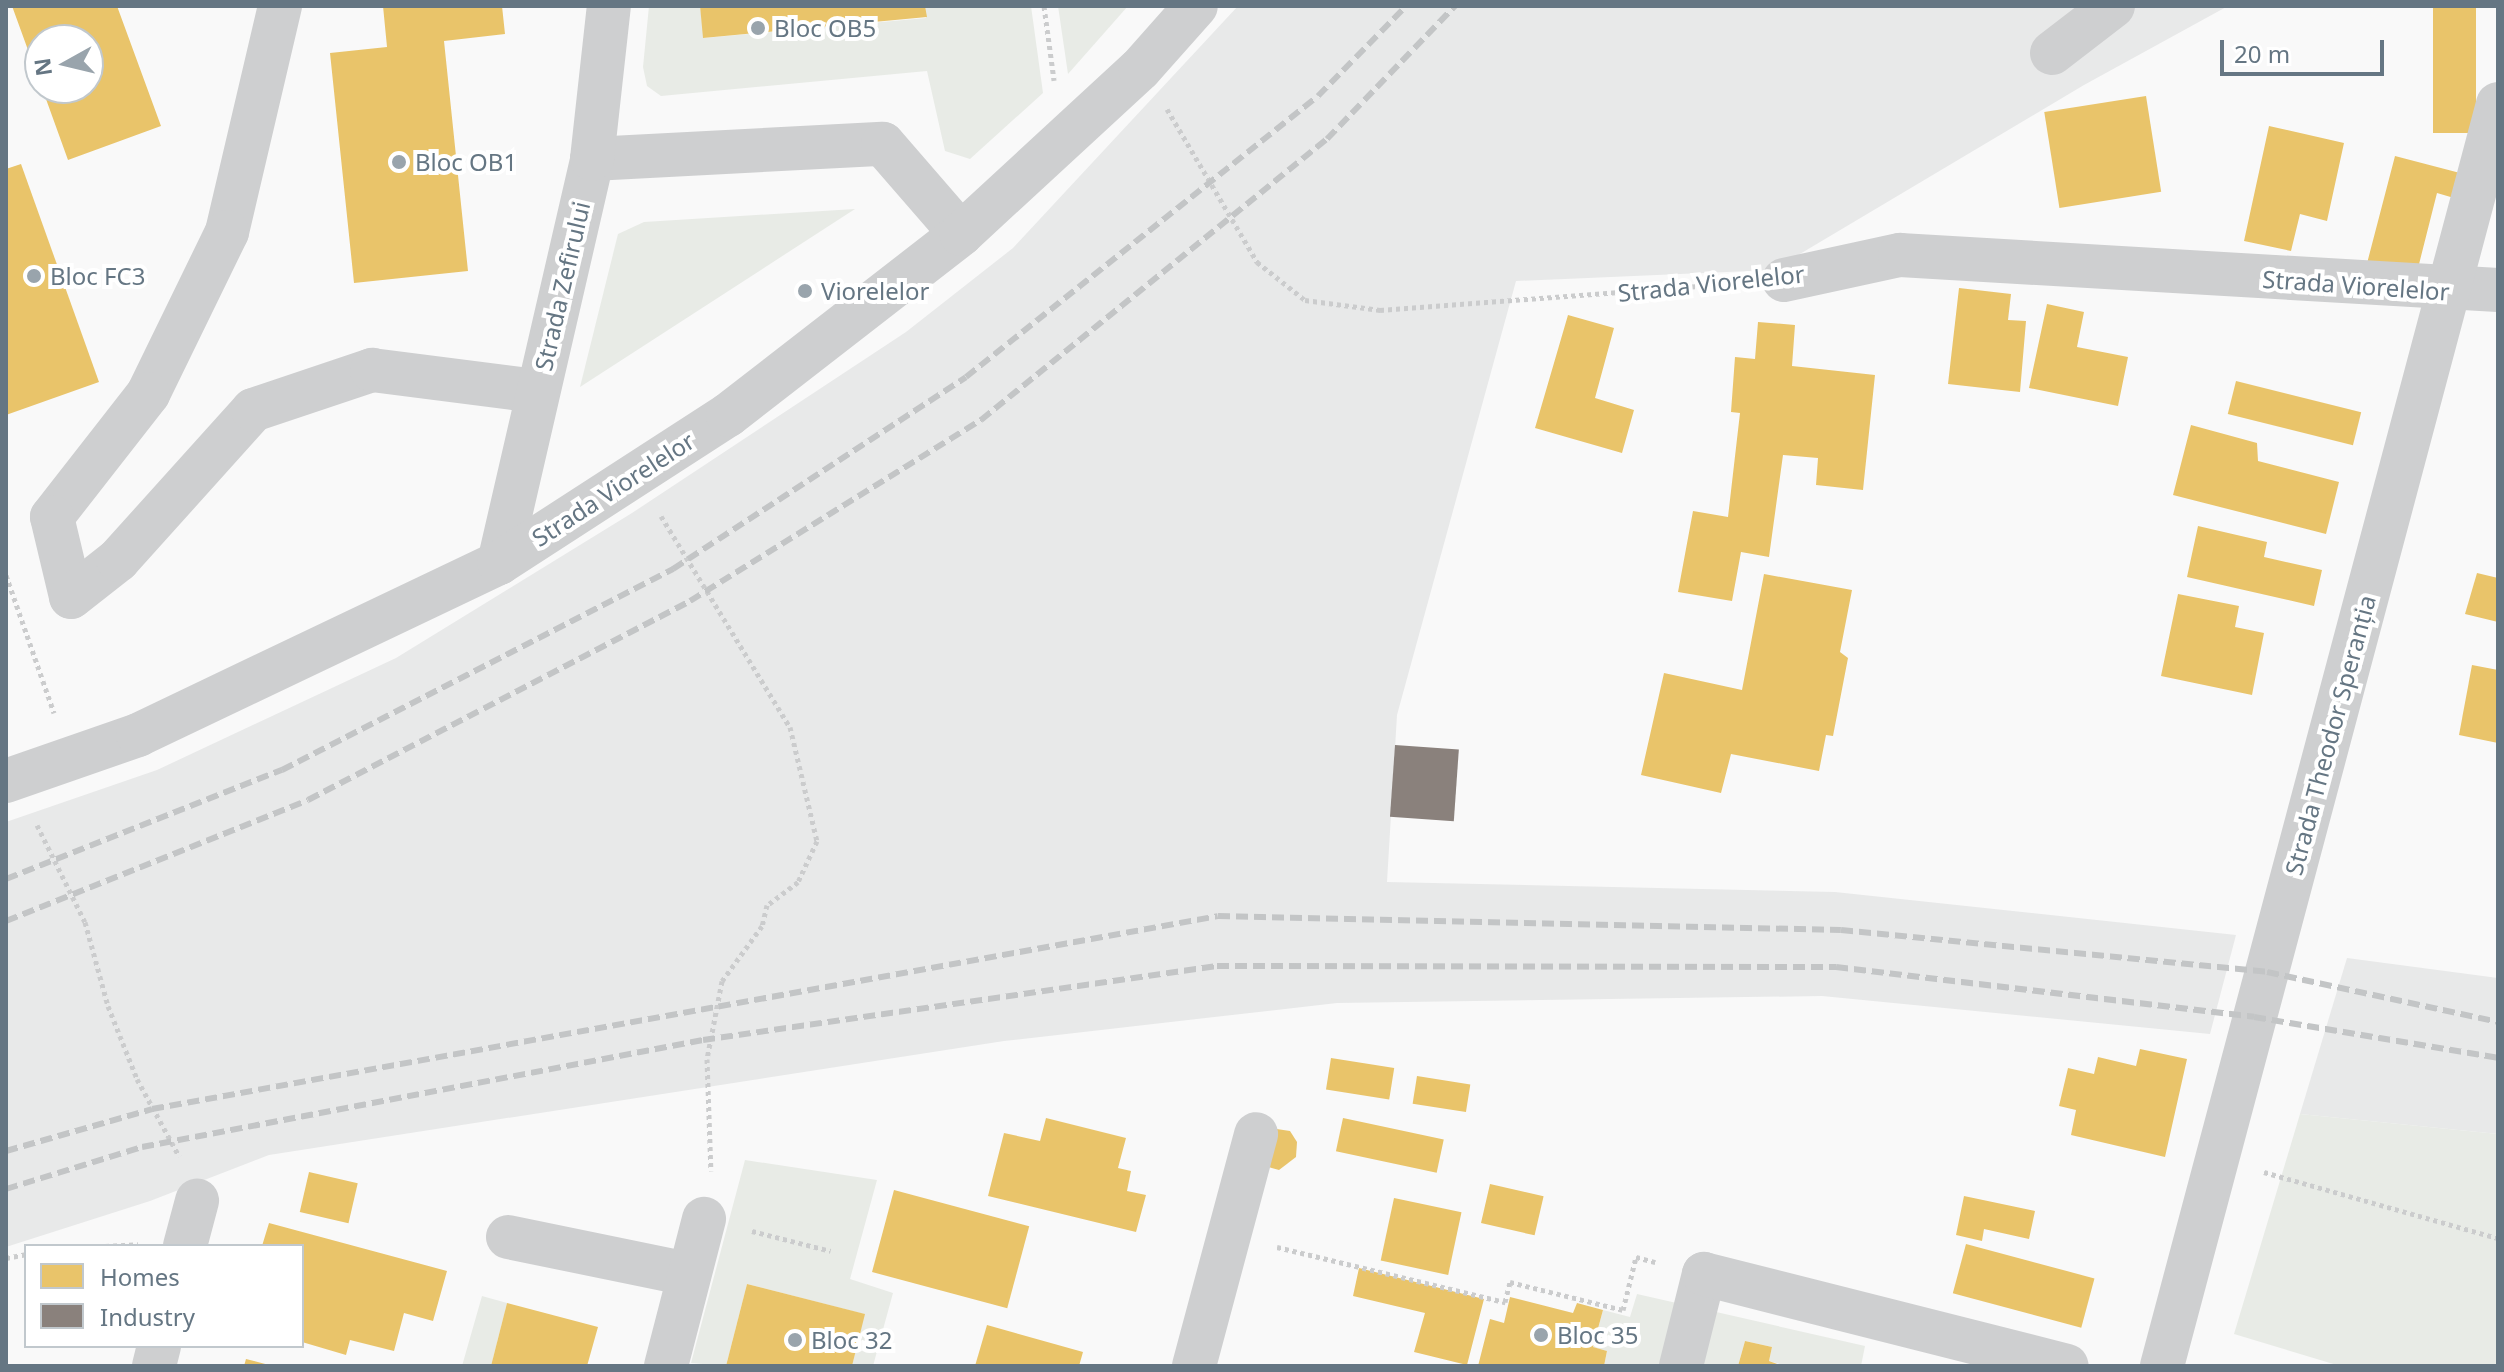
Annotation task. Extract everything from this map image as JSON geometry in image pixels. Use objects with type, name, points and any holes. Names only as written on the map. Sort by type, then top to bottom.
[{"type":"street","points":[[280,6],[227,232],[148,394],[52,517],[71,597],[118,560],[253,410],[372,370],[537,391]]},
{"type":"street","name":"Strada Zefirului","points":[[499,563],[592,159],[609,6]]},
{"type":"street","name":"Strada Viorelelor","points":[[10,779],[138,735],[499,563],[728,415],[961,234],[1062,136],[1140,69],[1196,6]]},
{"type":"street","points":[[2052,53],[2113,6]]},
{"type":"street","name":"Strada Theodor Speranția","points":[[2162,1366],[2498,104]]},
{"type":"street","points":[[592,159],[883,144],[961,234]]},
{"type":"street","name":"Strada Viorelelor","points":[[1784,280],[1900,255],[2448,291],[2498,290]]},
{"type":"street","points":[[1194,1366],[1256,1134]]},
{"type":"street","points":[[186,1244],[197,1201]]},
{"type":"street","points":[[666,1366],[704,1219]]},
{"type":"street","points":[[508,1237],[689,1274]]},
{"type":"street","points":[[1681,1366],[1704,1274],[2067,1366]]},
{"type":"path","points":[[1044,6],[1062,136]]},
{"type":"path","name":"Strada Viorelelor","points":[[1140,69],[1257,262],[1305,300],[1380,310],[1784,280]]},
{"type":"path","points":[[638,473],[703,593],[790,727],[817,841],[798,882],[767,905],[762,926],[722,981],[707,1059],[714,1158],[704,1219],[831,1251]]},
{"type":"path","points":[[6,575],[70,759]]},
{"type":"path","points":[[10,779],[85,922],[108,1006],[137,1079],[185,1164],[197,1201]]},
{"type":"path","points":[[2217,1158],[2498,1238]]},
{"type":"path","points":[[1229,1235],[1505,1302],[1510,1282],[1623,1310],[1636,1257],[1704,1274]]},
{"type":"shaded area","points":[[649,6],[700,6],[704,38],[926,18],[925,6],[1031,6],[1043,93],[970,159],[945,151],[927,71],[661,96],[647,86],[643,67]]},
{"type":"shaded area","points":[[1058,6],[1128,6],[1068,74]]},
{"type":"shaded area","points":[[1238,6],[2228,6],[2084,85],[1773,270],[1516,281],[1397,715],[1387,882],[1835,892],[2236,935],[2210,1034],[1822,996],[1337,1003],[1004,1041],[269,1155],[150,1201],[6,1247],[6,822],[157,770],[396,658],[632,513],[906,332],[1013,248]]},
{"type":"shaded area","points":[[855,209],[580,387],[618,234],[644,222]]},
{"type":"shaded area","points":[[2347,958],[2498,978],[2498,1134],[2300,1114]]},
{"type":"shaded area","points":[[2300,1114],[2498,1134],[2498,1366],[2340,1366],[2234,1334]]},
{"type":"shaded area","points":[[745,1160],[877,1180],[850,1279],[893,1293],[873,1366],[852,1366],[864,1314],[747,1284],[726,1366],[691,1363]]},
{"type":"shaded area","points":[[1637,1294],[1865,1346],[1861,1366],[1787,1366],[1769,1361],[1772,1347],[1745,1341],[1738,1366],[1604,1366],[1607,1351],[1593,1347],[1603,1310],[1630,1317]]},
{"type":"shaded area","points":[[482,1296],[507,1303],[491,1366],[462,1366]]},
{"type":"building: Homes","points":[[12,6],[117,6],[161,126],[68,160],[48,104],[104,104],[104,24],[24,24],[24,39]]},
{"type":"building: Homes","name":"Bloc OB1","points":[[383,6],[502,6],[505,34],[444,41],[468,271],[354,283],[330,53],[387,47]]},
{"type":"building: Homes","name":"Bloc OB5","points":[[700,6],[925,6],[927,17],[703,38]]},
{"type":"building: Homes","points":[[2433,6],[2476,6],[2476,133],[2433,133]]},
{"type":"building: Homes","points":[[2146,96],[2161,192],[2059,208],[2044,112]]},
{"type":"building: Homes","points":[[2269,126],[2344,143],[2327,221],[2300,214],[2291,251],[2244,241]]},
{"type":"building: Homes","points":[[2395,156],[2460,173],[2454,198],[2437,193],[2414,284],[2365,271]]},
{"type":"building: Homes","name":"Bloc FC3","points":[[21,164],[99,382],[6,415],[6,169]]},
{"type":"building: Homes","points":[[1959,288],[2011,294],[2008,320],[2026,321],[2020,392],[1948,384]]},
{"type":"building: Homes","points":[[2047,304],[2084,312],[2077,347],[2128,357],[2118,406],[2029,388]]},
{"type":"building: Homes","points":[[1568,315],[1614,328],[1595,398],[1634,410],[1622,453],[1535,428]]},
{"type":"building: Homes","points":[[1758,322],[1795,325],[1792,366],[1875,375],[1863,490],[1816,485],[1818,458],[1783,455],[1769,557],[1741,552],[1732,601],[1678,592],[1693,511],[1728,517],[1740,413],[1731,412],[1735,357],[1755,359]]},
{"type":"building: Homes","points":[[2236,381],[2361,412],[2353,445],[2228,414]]},
{"type":"building: Homes","points":[[2191,425],[2257,443],[2258,461],[2339,482],[2326,534],[2173,495]]},
{"type":"building: Homes","points":[[2198,526],[2267,542],[2264,557],[2322,570],[2314,606],[2187,577]]},
{"type":"building: Homes","points":[[2477,573],[2498,578],[2498,622],[2465,614]]},
{"type":"building: Homes","points":[[1764,574],[1852,590],[1840,652],[1848,658],[1833,736],[1826,735],[1819,771],[1731,754],[1721,793],[1641,775],[1664,673],[1742,690]]},
{"type":"building: Homes","points":[[2178,594],[2239,606],[2235,627],[2264,633],[2252,695],[2161,676]]},
{"type":"building: Homes","points":[[2472,665],[2498,670],[2498,743],[2459,735]]},
{"type":"building: Homes","points":[[2140,1049],[2187,1059],[2165,1157],[2071,1135],[2076,1110],[2059,1106],[2068,1068],[2094,1074],[2098,1057],[2136,1066]]},
{"type":"building: Homes","points":[[1331,1058],[1394,1068],[1389,1100],[1326,1090]]},
{"type":"building: Homes","points":[[1417,1076],[1470,1084],[1466,1112],[1413,1104]]},
{"type":"building: Homes","points":[[1046,1118],[1126,1138],[1118,1168],[1131,1171],[1127,1191],[1146,1195],[1136,1232],[988,1196],[1004,1133],[1040,1141]]},
{"type":"building: Homes","points":[[1343,1118],[1444,1139],[1437,1173],[1336,1151]]},
{"type":"building: Homes","points":[[1270,1128],[1290,1131],[1297,1142],[1296,1157],[1279,1170],[1265,1166]]},
{"type":"building: Homes","points":[[309,1172],[358,1183],[348,1223],[300,1212]]},
{"type":"building: Homes","points":[[1490,1184],[1544,1196],[1535,1235],[1481,1223]]},
{"type":"building: Homes","points":[[894,1190],[1029,1226],[1007,1308],[872,1272]]},
{"type":"building: Homes","points":[[1964,1196],[2035,1211],[2029,1239],[1984,1229],[1982,1241],[1956,1235]]},
{"type":"building: Homes","points":[[1394,1198],[1461,1212],[1448,1275],[1381,1261]]},
{"type":"building: Homes","points":[[269,1223],[447,1271],[433,1321],[404,1313],[394,1351],[350,1340],[346,1355],[304,1343],[304,1244],[263,1244]]},
{"type":"building: Homes","points":[[1966,1244],[2094,1278],[2081,1328],[1953,1293]]},
{"type":"building: Homes","points":[[1359,1268],[1484,1299],[1467,1365],[1414,1352],[1425,1313],[1353,1296]]},
{"type":"building: Homes","name":"Bloc 32","points":[[747,1284],[865,1314],[852,1366],[726,1366]]},
{"type":"building: Homes","name":"Bloc 35","points":[[1510,1297],[1573,1313],[1577,1303],[1603,1310],[1593,1347],[1607,1351],[1604,1366],[1478,1366],[1490,1319],[1504,1323]]},
{"type":"building: Homes","points":[[507,1303],[598,1327],[587,1366],[491,1366]]},
{"type":"building: Homes","points":[[987,1325],[1083,1352],[1079,1366],[975,1366]]},
{"type":"building: Homes","points":[[1745,1341],[1772,1347],[1769,1361],[1783,1366],[1738,1366]]},
{"type":"building: Homes","points":[[246,1359],[269,1365],[244,1366]]},
{"type":"building: Industry","points":[[1395,745],[1459,749],[1454,821],[1390,817]]},
{"type":"railway","points":[[6,879],[282,770],[673,569],[966,377],[1318,96],[1406,6]]},
{"type":"railway","points":[[6,921],[308,800],[690,601],[981,420],[1327,139],[1455,6]]},
{"type":"railway","points":[[6,1151],[152,1109],[1218,916],[1841,930],[2267,972],[2498,1022]]},
{"type":"railway","points":[[6,1189],[142,1147],[703,1040],[1217,966],[1836,967],[2254,1017],[2498,1058]]},
{"type":"place","name":"Bloc OB5","points":[[758,28]]},
{"type":"place","name":"Bloc OB1","points":[[399,162]]},
{"type":"place","name":"Bloc FC3","points":[[34,276]]},
{"type":"place","name":"Viorelelor","points":[[805,291]]},
{"type":"place","name":"Bloc 35","points":[[1541,1335]]},
{"type":"place","name":"Bloc 32","points":[[795,1340]]}]
